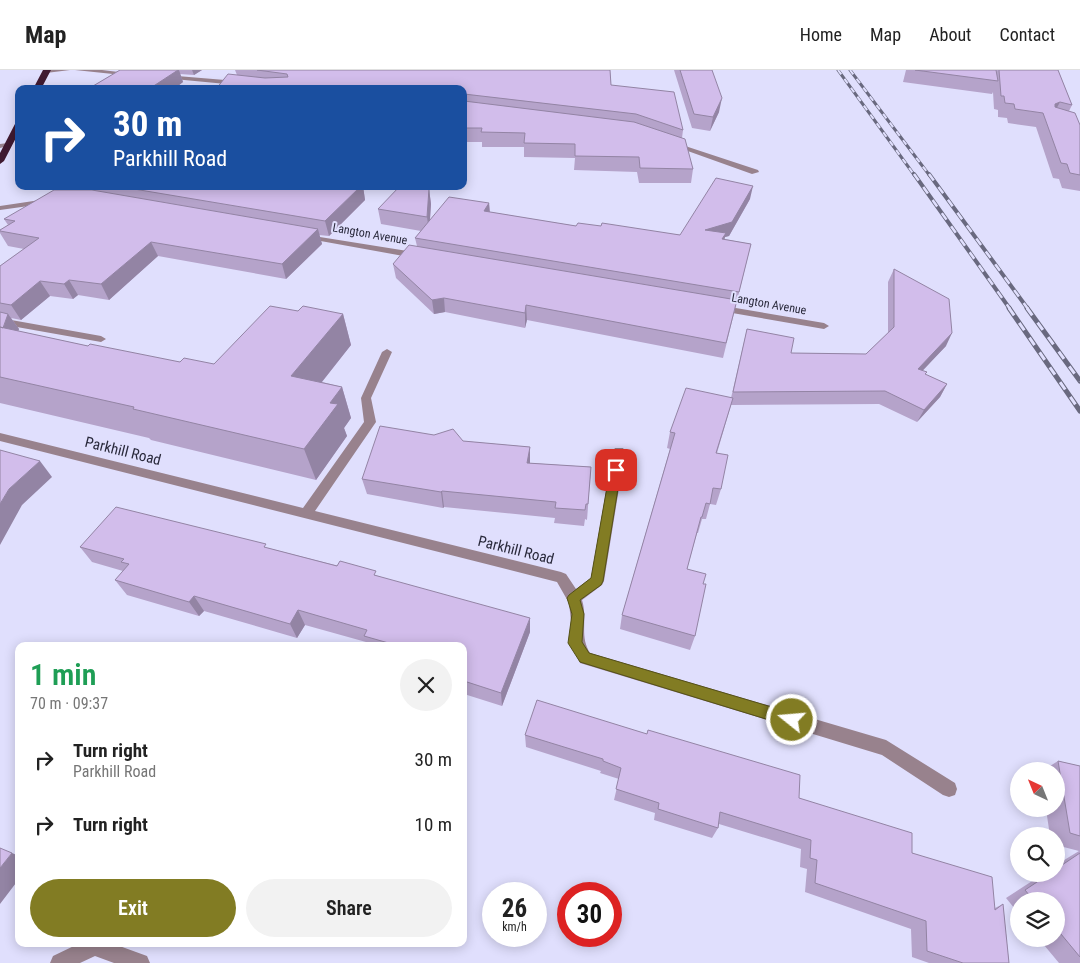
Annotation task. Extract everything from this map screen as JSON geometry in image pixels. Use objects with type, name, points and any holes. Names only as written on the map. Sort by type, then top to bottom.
[{"type":"highway","points":[[39,85],[47,71]]},
{"type":"highway","points":[[0,161],[4,145],[15,130]]},
{"type":"street","points":[[47,71],[67,70]]},
{"type":"street","points":[[78,70],[139,75]]},
{"type":"street","points":[[158,76],[248,84]]},
{"type":"street","points":[[661,140],[754,172]]},
{"type":"street","points":[[0,208],[58,200]]},
{"type":"street","name":"Langton Avenue","points":[[294,234],[431,257]]},
{"type":"street","name":"Langton Avenue","points":[[706,306],[824,326]]},
{"type":"street","points":[[0,321],[101,339]]},
{"type":"street","points":[[307,513],[370,422],[366,398],[386,352]]},
{"type":"street","name":"Parkhill Road","points":[[0,437],[561,578],[571,592],[578,614],[575,643],[585,658],[886,748],[949,789]]},
{"type":"street","points":[[573,598],[597,581],[619,451]]},
{"type":"street","points":[[60,963],[92,947]]},
{"type":"street","points":[[97,947],[140,963]]},
{"type":"building","points":[[120,70],[178,70],[155,85],[95,85]]},
{"type":"building","points":[[257,70],[610,70],[611,85],[674,92],[683,130],[636,114],[467,94],[467,85],[219,85],[228,74],[265,78],[288,77],[287,74]]},
{"type":"building","points":[[680,70],[712,70],[722,98],[713,117],[694,114]]},
{"type":"building","points":[[915,70],[996,70],[998,81]]},
{"type":"building","points":[[999,70],[1058,70],[1072,105],[1060,102],[1055,104],[1055,107],[1075,113],[1080,125],[1080,175],[1070,173],[1067,164],[1061,163],[1043,113],[1015,109],[1014,104],[1005,103],[1004,96],[1001,96]]},
{"type":"building","points":[[467,101],[634,122],[685,139],[693,169],[640,168],[639,157],[575,156],[575,144],[524,143],[525,133],[481,132],[482,128],[467,128]]},
{"type":"building","points":[[716,178],[753,186],[732,222],[705,230],[726,233],[722,239],[751,244],[739,292],[415,238],[449,197],[489,203],[484,211],[576,226],[578,223],[601,226],[602,223],[680,235]]},
{"type":"building","points":[[54,190],[92,190],[318,229],[282,264],[151,242],[101,284],[69,280],[64,284],[40,281],[11,305],[0,303],[0,266],[39,238],[0,231],[15,221],[4,219]]},
{"type":"building","points":[[140,190],[357,190],[325,221]]},
{"type":"building","points":[[396,190],[429,190],[427,217],[378,209]]},
{"type":"building","points":[[409,245],[737,300],[726,343],[526,305],[525,313],[444,298],[432,300],[393,264]]},
{"type":"building","points":[[894,269],[949,299],[952,333],[918,369],[947,384],[924,410],[885,391],[733,392],[747,329],[794,338],[791,353],[866,354],[894,327]]},
{"type":"building","points":[[270,306],[298,311],[303,306],[343,314],[291,376],[342,387],[330,403],[338,404],[304,449],[133,409],[134,407],[0,377],[0,327],[88,346],[90,344],[180,362],[184,358],[214,364]]},
{"type":"building","points":[[0,312],[8,314],[3,328],[0,327]]},
{"type":"building","points":[[686,388],[733,398],[716,453],[728,455],[721,489],[713,488],[710,504],[706,503],[687,569],[706,574],[703,584],[706,584],[695,636],[622,615],[675,433],[670,432]]},
{"type":"building","points":[[380,426],[434,435],[453,429],[463,441],[530,447],[527,463],[591,467],[588,504],[586,504],[585,510],[555,508],[556,502],[441,492],[362,479]]},
{"type":"building","points":[[0,450],[40,461],[9,489],[0,504]]},
{"type":"building","points":[[116,507],[266,544],[264,547],[337,566],[340,561],[376,571],[374,575],[530,618],[501,693],[467,682],[467,642],[385,642],[364,636],[367,630],[298,610],[290,624],[194,596],[189,602],[115,580],[129,564],[121,562],[124,559],[80,547]]},
{"type":"building","points":[[537,700],[647,734],[648,730],[800,775],[799,798],[912,833],[912,853],[992,877],[995,910],[1003,904],[1009,963],[963,963],[927,951],[926,921],[815,883],[817,860],[810,858],[811,840],[720,812],[718,828],[658,809],[659,803],[616,789],[621,768],[603,761],[603,759],[525,735]]},
{"type":"building","points":[[1065,763],[1080,766],[1080,836],[1070,833],[1065,803]]},
{"type":"building","points":[[0,848],[12,853],[0,868]]},
{"type":"building","points":[[1080,853],[1080,957],[1065,939],[1065,892],[1027,892],[1025,890],[1037,882],[1065,882],[1065,863]]},
{"type":"railway","points":[[838,70],[915,176]]},
{"type":"railway","points":[[850,70],[930,176]]},
{"type":"railway","points":[[914,174],[1010,309]]},
{"type":"railway","points":[[929,174],[1028,309]]},
{"type":"railway","points":[[1009,308],[1080,411]]},
{"type":"railway","points":[[1027,308],[1080,381]]},
{"type":"route","points":[[616,470],[597,581],[573,598],[578,614],[575,643],[585,658],[792,720]]}]
